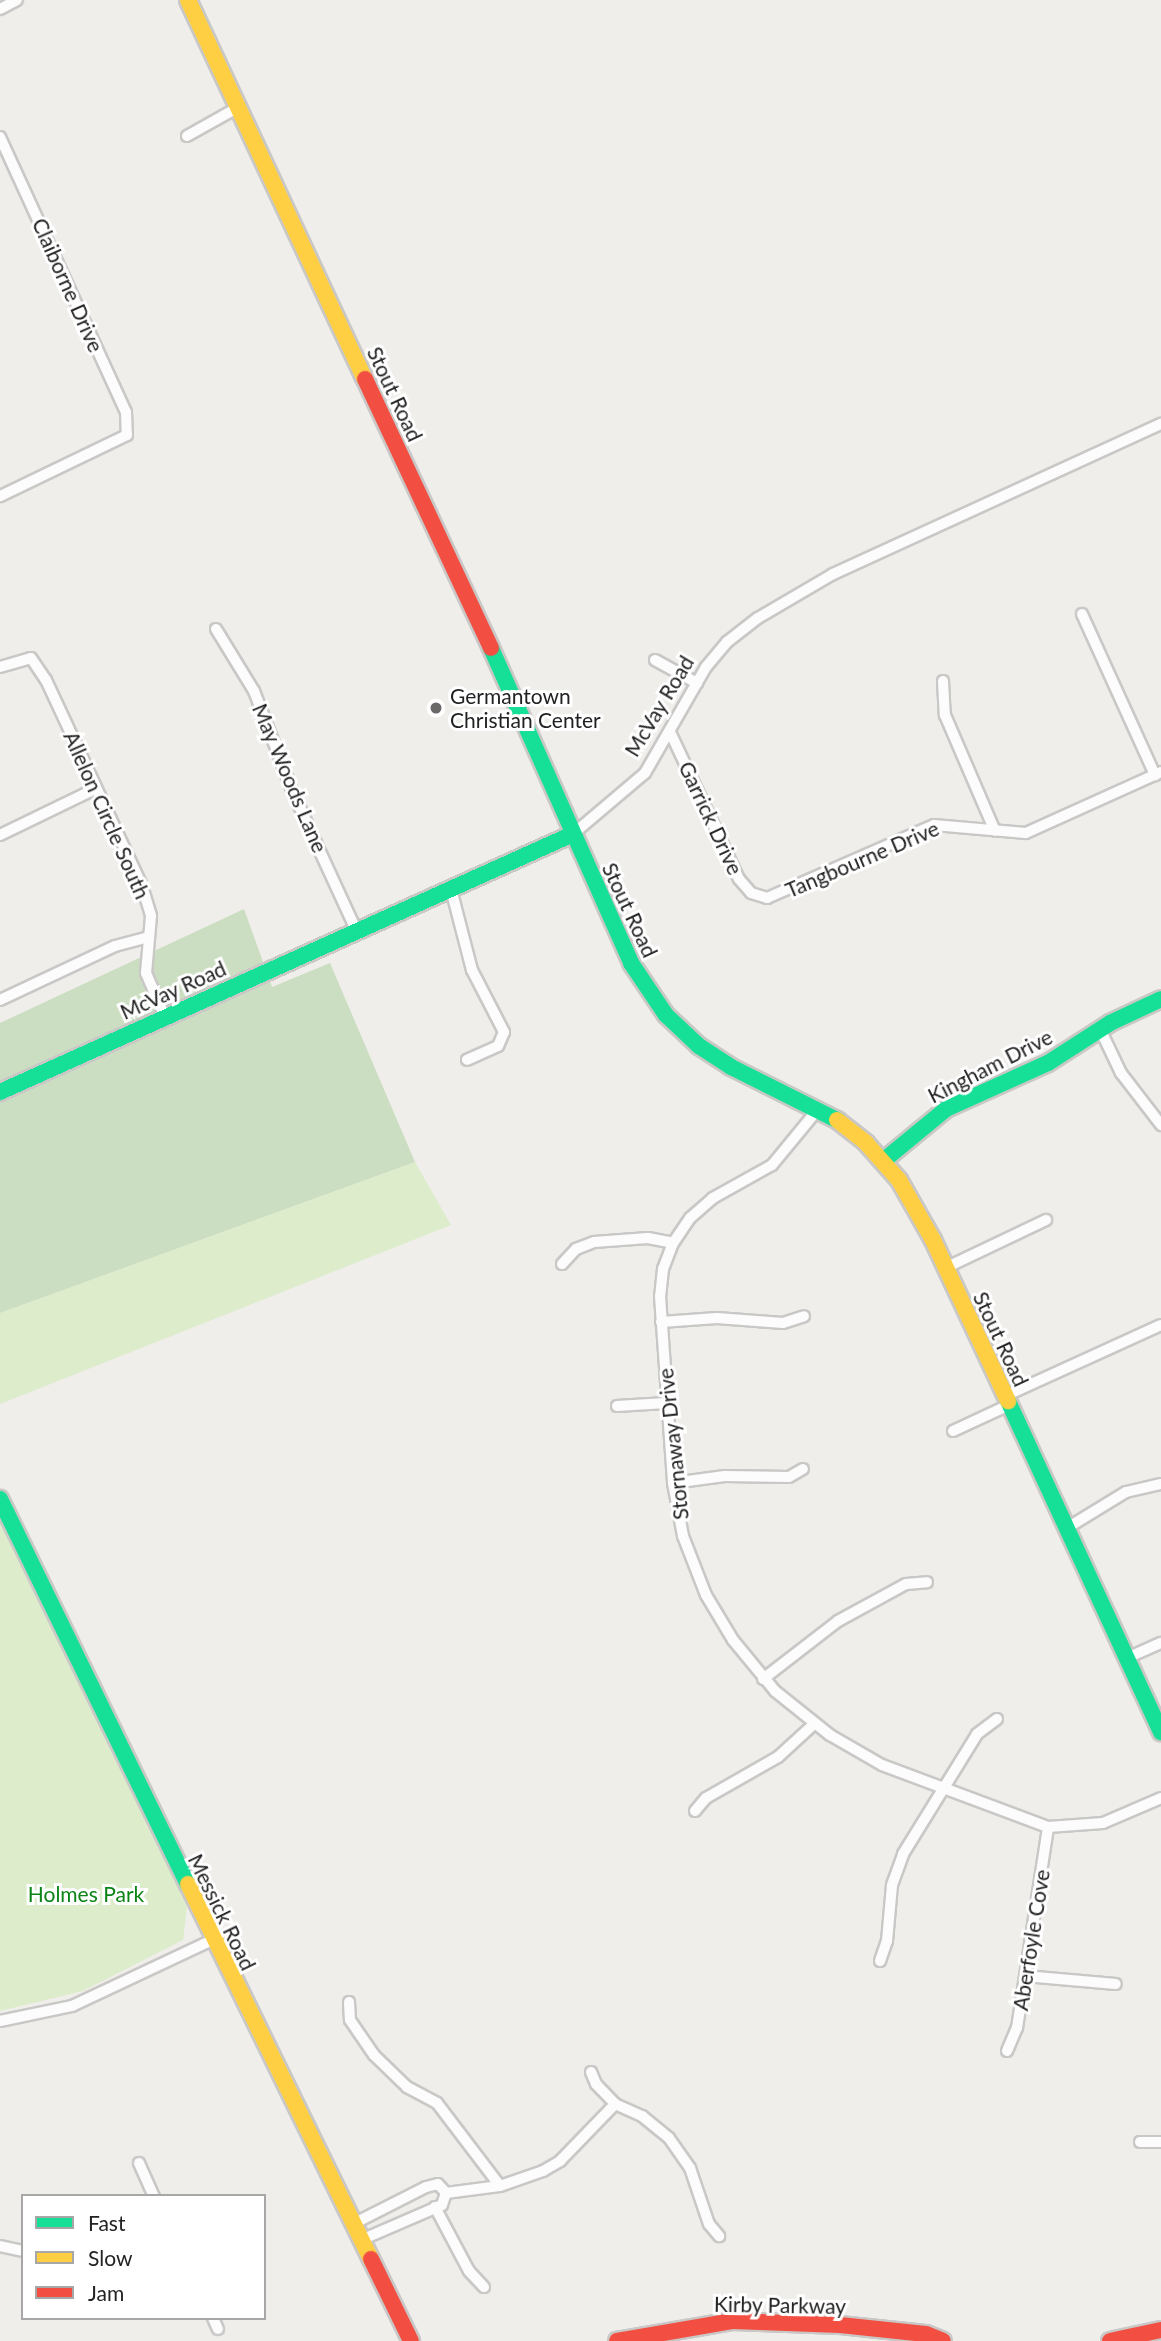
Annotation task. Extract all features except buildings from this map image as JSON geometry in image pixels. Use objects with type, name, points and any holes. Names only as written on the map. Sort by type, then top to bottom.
[{"type":"street","points":[[0,9],[17,0]]},
{"type":"street","name":"Stout Road","points":[[188,0],[531,734],[631,962],[666,1015],[718,1059],[820,1108],[849,1127],[883,1161],[910,1197],[1161,1732]]},
{"type":"street","points":[[187,136],[237,108]]},
{"type":"street","name":"Claiborne Drive","points":[[0,137],[125,412],[127,435],[0,496]]},
{"type":"street","name":"McVay Road","points":[[0,1092],[573,834],[632,786],[671,734],[697,683],[733,637],[814,583],[1160,426]]},
{"type":"street","points":[[1082,614],[1158,774]]},
{"type":"street","name":"May Woods Lane","points":[[216,629],[254,691],[295,795],[356,930]]},
{"type":"street","name":"Allelon Circle South","points":[[0,667],[31,658],[46,680],[142,886],[151,916],[145,938],[146,973],[165,1017]]},
{"type":"street","points":[[655,660],[697,683]]},
{"type":"street","points":[[943,681],[945,715],[995,831]]},
{"type":"street","name":"Garrick Drive","points":[[671,734],[739,879],[758,897]]},
{"type":"street","name":"Tangbourne Drive","points":[[758,897],[775,896],[937,824],[1026,834],[1158,774]]},
{"type":"street","points":[[0,835],[95,789]]},
{"type":"street","points":[[451,889],[472,970],[504,1032],[498,1046],[467,1060]]},
{"type":"street","points":[[0,1000],[115,946],[145,938]]},
{"type":"street","name":"Kingham Drive","points":[[883,1161],[946,1109],[1048,1063],[1100,1029],[1161,999]]},
{"type":"street","points":[[1100,1029],[1121,1073],[1161,1125]]},
{"type":"street","name":"Stornaway Drive","points":[[820,1108],[785,1153],[760,1173],[703,1205],[673,1243],[660,1282],[673,1483],[683,1536],[699,1580],[726,1629],[763,1679],[814,1724],[882,1765],[1048,1827],[1090,1826],[1161,1798]]},
{"type":"street","points":[[945,1268],[1046,1220]]},
{"type":"street","points":[[562,1264],[576,1250],[594,1242],[648,1238],[673,1243]]},
{"type":"street","points":[[662,1322],[717,1318],[783,1323],[804,1316]]},
{"type":"street","points":[[953,1431],[1007,1400],[1161,1325]]},
{"type":"street","points":[[617,1406],[666,1403]]},
{"type":"street","points":[[673,1483],[725,1476],[789,1477],[803,1469]]},
{"type":"street","points":[[1067,1528],[1126,1492],[1161,1483]]},
{"type":"street","name":"Messick Road","points":[[0,1499],[212,1940],[411,2341]]},
{"type":"street","points":[[763,1679],[838,1621],[906,1584],[927,1582]]},
{"type":"street","points":[[1127,1658],[1161,1643]]},
{"type":"street","points":[[880,1961],[887,1941],[890,1895],[899,1862],[977,1734],[997,1719]]},
{"type":"street","points":[[695,1811],[706,1798],[785,1751],[814,1724]]},
{"type":"street","name":"Aberfoyle Cove","points":[[1007,2051],[1017,2028],[1048,1827]]},
{"type":"street","points":[[0,2021],[72,2006],[212,1940]]},
{"type":"street","points":[[1025,1976],[1116,1984]]},
{"type":"street","points":[[349,2001],[350,2020],[374,2055],[407,2087],[437,2103],[500,2186]]},
{"type":"street","points":[[591,2072],[596,2084],[615,2104],[642,2116],[669,2138],[690,2168],[709,2224],[719,2236]]},
{"type":"street","points":[[446,2193],[500,2186],[560,2161],[615,2104]]},
{"type":"street","points":[[1140,2142],[1161,2141]]},
{"type":"street","points":[[139,2163],[153,2194]]},
{"type":"street","points":[[353,2224],[426,2187],[438,2184],[446,2193]]},
{"type":"street","points":[[361,2240],[442,2205],[446,2193]]},
{"type":"street","points":[[435,2207],[469,2271],[484,2287]]},
{"type":"street","points":[[0,2246],[21,2251]]},
{"type":"street","points":[[214,2320],[218,2329]]},
{"type":"street","name":"Kirby Parkway","points":[[617,2341],[733,2322],[840,2325],[926,2334],[943,2341]]},
{"type":"street","points":[[1110,2341],[1144,2338],[1161,2330]]},
{"type":"green space","points":[[244,909],[272,987],[330,963],[415,1162],[0,1313],[0,1023]]},
{"type":"green space","points":[[415,1162],[451,1225],[0,1404],[0,1313]]},
{"type":"green space","name":"Holmes Park","points":[[0,1511],[187,1907],[183,1940],[83,1991],[0,2011]]},
{"type":"traffic: fast","points":[[491,648],[631,963],[666,1015],[699,1046],[731,1067],[837,1120]]},
{"type":"traffic: fast","points":[[0,1092],[573,834]]},
{"type":"traffic: fast","points":[[883,1161],[946,1109],[1048,1063],[1110,1023],[1161,999]]},
{"type":"traffic: fast","points":[[1008,1401],[1161,1732]]},
{"type":"traffic: fast","points":[[0,1499],[188,1884]]},
{"type":"traffic: slow","points":[[188,0],[365,379]]},
{"type":"traffic: slow","points":[[837,1120],[866,1143],[899,1180],[933,1240],[1008,1401]]},
{"type":"traffic: slow","points":[[188,1884],[371,2259]]},
{"type":"traffic: jam","points":[[365,379],[491,648]]},
{"type":"traffic: jam","points":[[371,2259],[411,2341]]},
{"type":"traffic: jam","points":[[617,2341],[733,2321],[840,2325],[926,2334],[943,2341]]},
{"type":"traffic: jam","points":[[1110,2341],[1161,2330]]},
{"type":"place","name":"Germantown Christian Center","points":[[436,708]]}]
